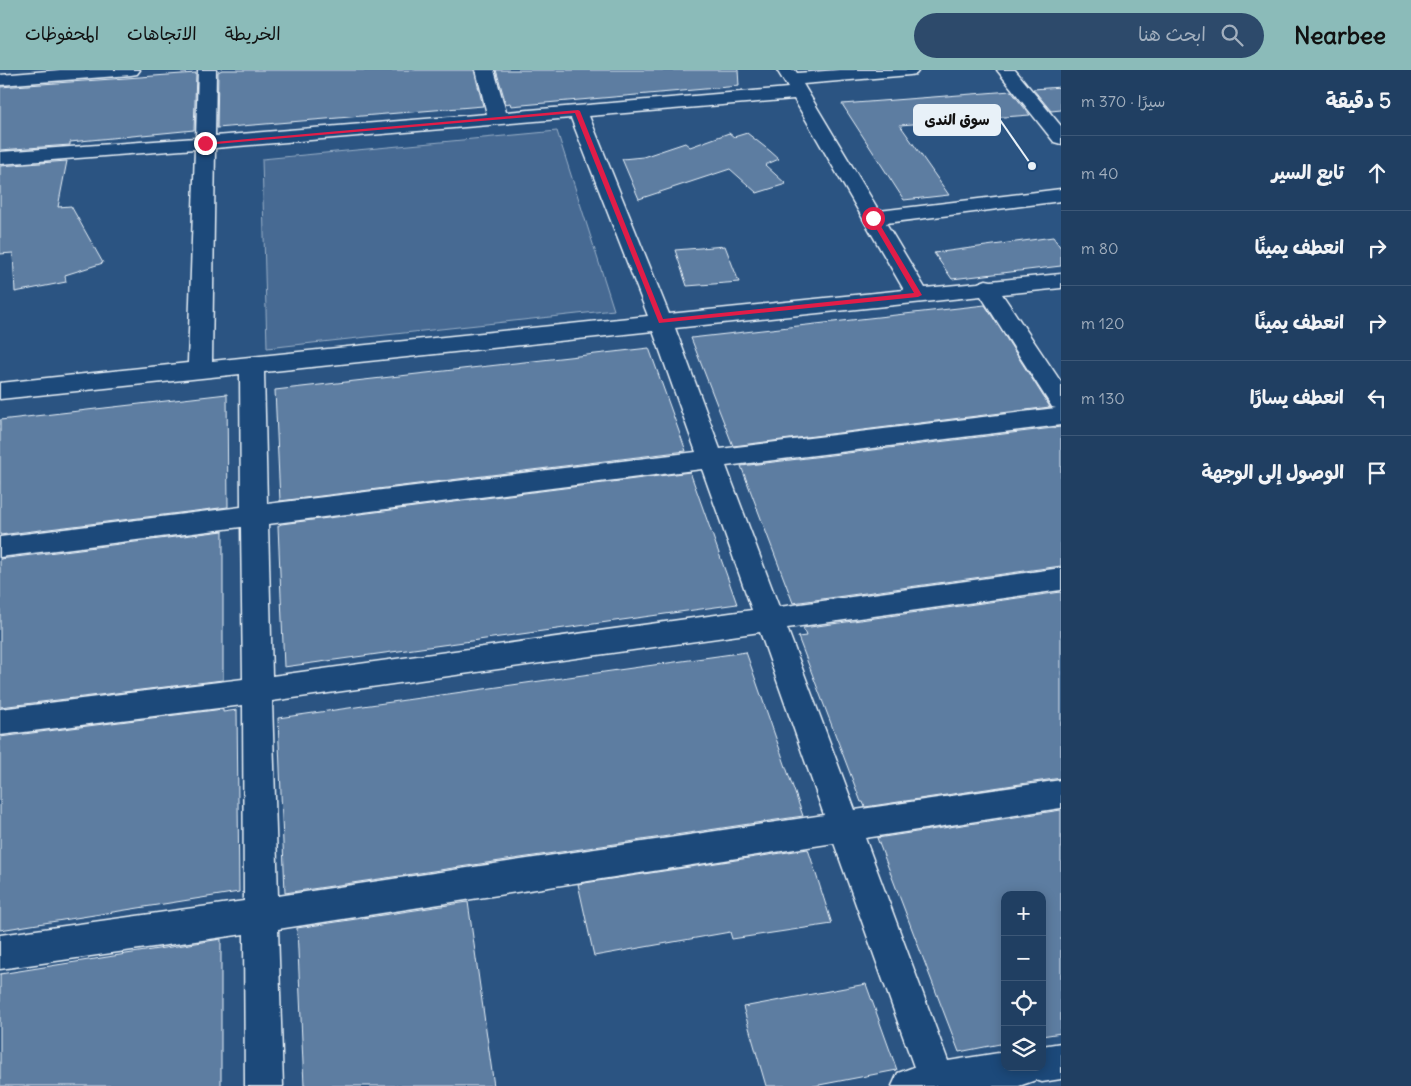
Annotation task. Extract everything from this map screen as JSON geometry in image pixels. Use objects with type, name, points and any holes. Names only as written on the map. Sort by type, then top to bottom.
[{"type":"street","points":[[0,80],[131,70]]},
{"type":"street","points":[[200,370],[207,70]]},
{"type":"street","points":[[485,70],[498,118]]},
{"type":"street","points":[[0,158],[205,143],[578,111],[792,81],[910,70]]},
{"type":"street","points":[[1006,70],[1061,138]]},
{"type":"street","points":[[792,81],[918,295]]},
{"type":"street","points":[[578,111],[661,322],[844,826],[929,1085],[1002,1071]]},
{"type":"street","points":[[1041,114],[1061,112]]},
{"type":"street","points":[[873,218],[1061,195]]},
{"type":"street","points":[[0,391],[1061,280]]},
{"type":"street","points":[[986,288],[1061,401]]},
{"type":"street","points":[[252,365],[264,1086]]},
{"type":"street","points":[[0,547],[1061,416]]},
{"type":"street","points":[[0,722],[258,690],[769,621],[1061,579]]},
{"type":"street","points":[[0,952],[261,915],[1061,794]]},
{"type":"street","points":[[1046,1063],[1061,1061]]},
{"type":"shaded area","points":[[557,131],[614,310],[267,348],[262,159]]},
{"type":"building","points":[[222,70],[474,70],[483,106],[217,128],[218,72]]},
{"type":"building","points":[[496,70],[738,70],[739,86],[511,106],[510,103],[506,104]]},
{"type":"building","points":[[196,73],[194,130],[70,142],[70,145],[0,150],[0,87]]},
{"type":"building","points":[[1061,87],[1061,110],[1051,111],[1033,89]]},
{"type":"building","points":[[1011,91],[1030,115],[900,125],[949,195],[904,200],[842,104]]},
{"type":"building","points":[[729,133],[734,137],[747,133],[779,159],[765,165],[786,184],[757,193],[730,169],[639,199],[622,159],[643,157],[685,143],[690,147]]},
{"type":"building","points":[[67,161],[58,207],[71,206],[103,263],[65,275],[66,282],[15,292],[13,253],[0,254],[0,166]]},
{"type":"building","points":[[1053,237],[1061,248],[1061,266],[952,279],[934,253]]},
{"type":"building","points":[[725,246],[739,282],[687,286],[675,250]]},
{"type":"building","points":[[985,305],[1050,407],[733,446],[691,338]]},
{"type":"building","points":[[649,348],[686,451],[280,501],[275,390]]},
{"type":"building","points":[[227,394],[228,507],[0,535],[0,420]]},
{"type":"building","points":[[1061,427],[1061,566],[793,603],[741,466]]},
{"type":"building","points":[[690,472],[737,604],[284,667],[278,526],[281,524]]},
{"type":"building","points":[[223,531],[223,680],[0,707],[0,559]]},
{"type":"building","points":[[1061,592],[1061,778],[865,807],[863,802],[861,802],[798,637],[806,636],[803,628]]},
{"type":"building","points":[[746,652],[803,816],[285,893],[278,718]]},
{"type":"building","points":[[223,709],[223,712],[237,710],[239,892],[0,930],[0,737]]},
{"type":"building","points":[[1061,810],[1061,1033],[1046,1035],[1046,891],[1001,891],[1001,1044],[959,1052],[877,838]]},
{"type":"building","points":[[808,849],[832,924],[732,939],[730,932],[594,956],[578,884]]},
{"type":"building","points":[[468,902],[494,1086],[304,1086],[297,928]]},
{"type":"building","points":[[221,939],[221,1086],[0,1086],[0,974]]},
{"type":"building","points":[[866,984],[897,1070],[814,1086],[766,1086],[743,1007]]},
{"type":"place","name":"سوق الندى","points":[[1032,166]]},
{"type":"route","points":[[205,143],[578,111],[661,322],[918,295],[873,218]]}]
